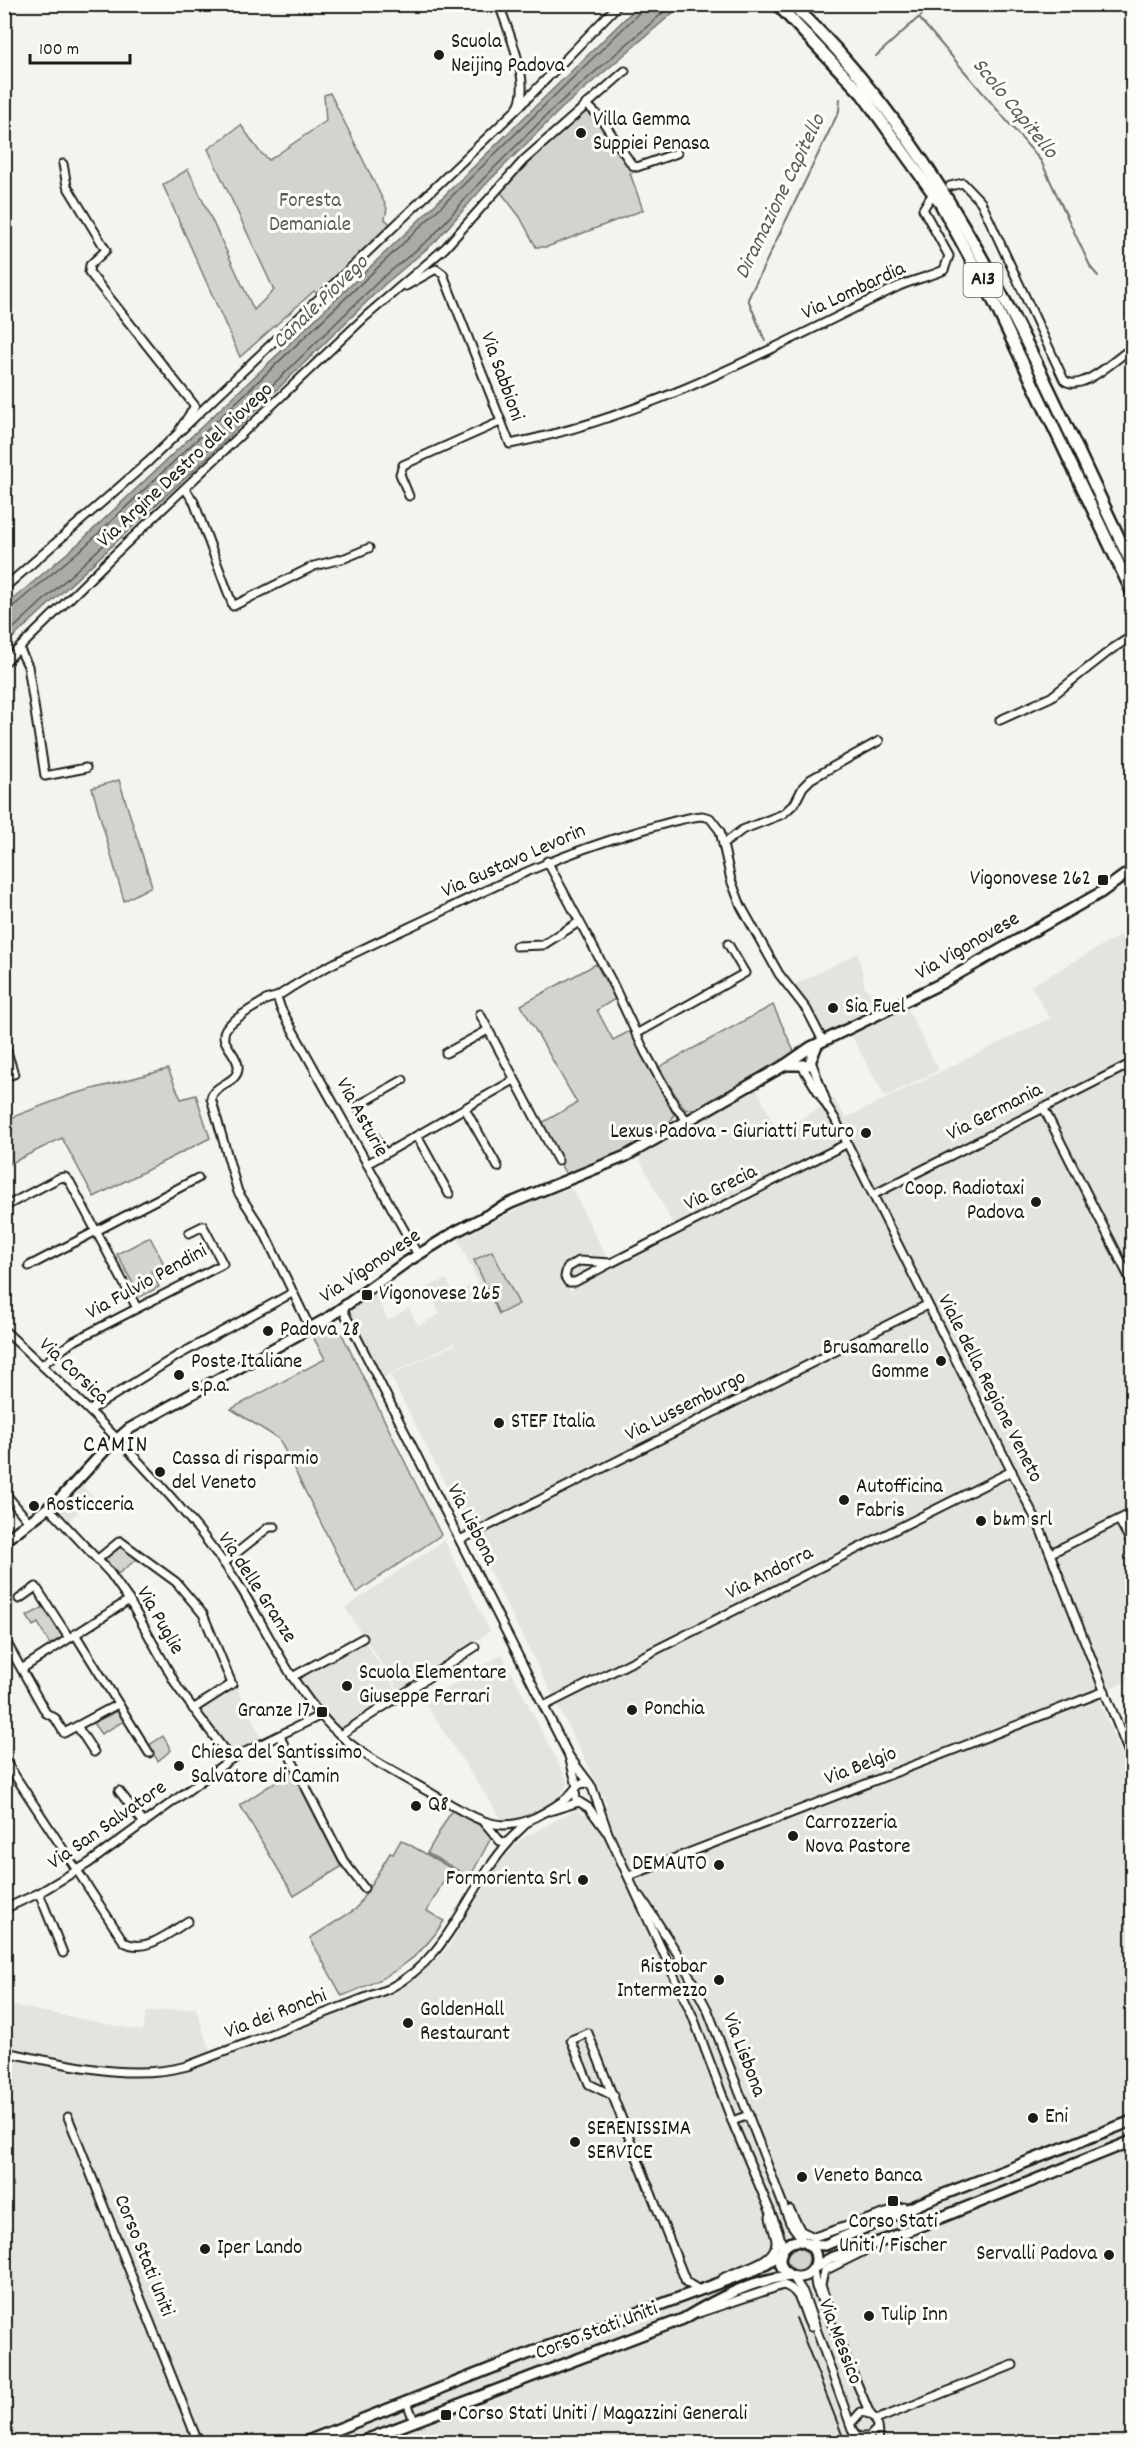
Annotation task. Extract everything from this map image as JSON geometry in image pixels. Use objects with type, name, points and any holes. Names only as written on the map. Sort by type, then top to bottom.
[{"type":"highway","name":"A13","points":[[777,4],[862,94],[940,203],[992,298],[1132,592]]},
{"type":"highway","name":"A13","points":[[792,4],[879,97],[950,200],[981,252],[1132,564]]},
{"type":"main road","name":"Via Vigonovese","points":[[4,1541],[49,1508],[118,1438],[166,1407],[310,1328],[418,1255],[511,1203],[612,1163],[785,1065],[804,1059],[820,1043],[919,996],[1101,893],[1132,870]]},
{"type":"main road","points":[[1132,2121],[929,2200],[825,2246],[791,2243],[781,2253],[782,2267],[792,2276],[804,2276],[814,2268],[859,2247],[885,2240],[1132,2141]]},
{"type":"main road","points":[[806,2243],[816,2256],[814,2268]]},
{"type":"main road","name":"Corso Stati Uniti","points":[[305,2442],[767,2265],[781,2253]]},
{"type":"main road","name":"Corso Stati Uniti","points":[[360,2442],[683,2319],[710,2303],[763,2281],[792,2276]]},
{"type":"street","points":[[498,4],[522,81],[523,96],[514,110]]},
{"type":"street","points":[[4,588],[86,518],[178,434],[596,31],[619,4]]},
{"type":"street","name":"Via Argine Destro del Piovego","points":[[4,663],[20,650],[114,555],[186,490],[365,317],[445,248],[524,160],[625,71]]},
{"type":"street","points":[[586,104],[600,117],[632,165],[637,167],[677,153]]},
{"type":"street","points":[[63,164],[66,186],[105,250],[90,265],[89,272],[195,406],[178,434]]},
{"type":"street","points":[[950,186],[963,183],[981,202],[1064,380],[1068,384],[1082,384],[1132,348]]},
{"type":"street","name":"Via Lombardia","points":[[704,379],[825,324],[897,287],[944,270],[949,256],[923,209],[930,198]]},
{"type":"street","name":"Via Sabbioni","points":[[404,284],[408,285],[436,269],[443,274],[510,444],[604,420],[704,379]]},
{"type":"street","points":[[409,496],[400,474],[403,465],[500,422]]},
{"type":"street","points":[[186,490],[194,502],[233,606],[314,566],[345,558],[369,548]]},
{"type":"street","points":[[1000,720],[1051,697],[1112,649],[1126,640],[1132,640]]},
{"type":"street","points":[[20,650],[28,666],[45,776],[86,768]]},
{"type":"street","points":[[725,843],[742,830],[783,814],[795,803],[803,787],[811,779],[879,741]]},
{"type":"street","name":"Via Gustavo Levorin","points":[[292,1293],[264,1232],[238,1192],[213,1108],[212,1095],[216,1088],[234,1077],[238,1070],[238,1063],[225,1041],[224,1034],[227,1027],[266,999],[277,997],[284,990],[343,956],[547,861],[579,849],[696,816],[713,820],[725,843],[731,880],[741,906],[779,974],[807,1010],[820,1043]]},
{"type":"street","points":[[547,861],[684,1123]]},
{"type":"street","points":[[516,946],[543,945],[579,922]]},
{"type":"street","points":[[636,1034],[745,973],[728,944]]},
{"type":"street","name":"Via Asturie","points":[[277,997],[281,1009],[418,1255]]},
{"type":"street","points":[[480,1014],[558,1161]]},
{"type":"street","points":[[446,1053],[488,1030]]},
{"type":"street","points":[[4,1042],[14,1074],[4,1077]]},
{"type":"street","name":"Viale della Regione Veneto","points":[[804,1059],[1051,1553],[1132,1761]]},
{"type":"street","name":"Via Germania","points":[[873,1195],[1132,1062]]},
{"type":"street","points":[[385,1154],[357,1106],[403,1080]]},
{"type":"street","points":[[367,1164],[514,1080]]},
{"type":"street","points":[[1043,1107],[1132,1284]]},
{"type":"street","points":[[465,1109],[498,1167]]},
{"type":"street","points":[[417,1136],[449,1194]]},
{"type":"street","name":"Via Grecia","points":[[610,1263],[579,1261],[567,1268],[565,1277],[568,1282],[575,1282],[846,1144]]},
{"type":"street","points":[[4,1207],[59,1178],[65,1178],[70,1182],[137,1308]]},
{"type":"street","points":[[29,1266],[198,1178]]},
{"type":"street","name":"Via Fulvio Pendini","points":[[42,1365],[61,1348],[223,1264],[203,1226],[189,1233]]},
{"type":"street","points":[[90,1410],[177,1356],[292,1293],[310,1328]]},
{"type":"street","name":"Via Lussemburgo","points":[[460,1539],[927,1305]]},
{"type":"street","name":"Via Lisbona","points":[[342,1308],[569,1756],[594,1793],[608,1833],[693,2017],[732,2121],[779,2234],[781,2253]]},
{"type":"street","name":"Via Corsica","points":[[4,1330],[118,1438]]},
{"type":"street","name":"Via delle Granze","points":[[118,1438],[167,1491],[224,1563],[292,1677],[321,1715],[340,1735],[369,1756],[483,1821],[505,1826],[529,1821],[547,1812],[581,1803]]},
{"type":"street","name":"Via Andorra","points":[[544,1706],[1012,1472]]},
{"type":"street","points":[[4,1492],[29,1522]]},
{"type":"street","name":"Via Puglie","points":[[49,1508],[98,1559],[129,1600],[193,1709],[231,1759]]},
{"type":"street","points":[[1051,1553],[1132,1513]]},
{"type":"street","points":[[1119,1520],[1132,1544]]},
{"type":"street","points":[[224,1563],[269,1527],[275,1527]]},
{"type":"street","points":[[98,1559],[120,1541],[176,1582],[203,1614],[232,1683],[193,1709]]},
{"type":"street","points":[[19,1599],[36,1587],[72,1636],[149,1753]]},
{"type":"street","points":[[23,1668],[129,1600]]},
{"type":"street","points":[[4,1638],[23,1668],[46,1713],[55,1718],[64,1733],[118,1704]]},
{"type":"street","name":"Via delle Granze","points":[[292,1677],[363,1638]]},
{"type":"street","points":[[340,1735],[475,1647]]},
{"type":"street","name":"Via Belgio","points":[[629,1876],[1106,1691]]},
{"type":"street","name":"Via San Salvatore","points":[[4,1909],[39,1893],[78,1870],[231,1759],[321,1715]]},
{"type":"street","points":[[77,1726],[94,1752]]},
{"type":"street","points":[[280,1737],[343,1860],[364,1887]]},
{"type":"street","name":"Via Lisbona","points":[[569,1756],[576,1788],[574,1797],[608,1833]]},
{"type":"street","points":[[4,1759],[124,1942],[129,1946],[146,1945],[188,1921]]},
{"type":"street","points":[[576,1788],[583,1783],[590,1785]]},
{"type":"street","name":"Via delle Granze","points":[[547,1812],[576,1788]]},
{"type":"street","points":[[122,1790],[144,1823]]},
{"type":"street","points":[[581,1803],[591,1801],[594,1793]]},
{"type":"street","name":"Via delle Granze","points":[[483,1821],[496,1837]]},
{"type":"street","name":"Via delle Granze","points":[[511,1840],[529,1821]]},
{"type":"street","points":[[505,1826],[513,1832],[511,1840],[503,1843],[496,1837],[505,1826]]},
{"type":"street","name":"Via dei Ronchi","points":[[494,1858],[496,1837]]},
{"type":"street","name":"Via dei Ronchi","points":[[4,2052],[124,2073],[165,2072],[188,2066],[351,2004],[403,1982],[426,1964],[445,1940],[494,1858],[511,1840]]},
{"type":"street","name":"Via Lisbona","points":[[634,1888],[679,1956],[708,2011],[793,2229],[806,2243]]},
{"type":"street","name":"Via San Salvatore","points":[[39,1893],[63,1953]]},
{"type":"street","points":[[693,2017],[708,2011]]},
{"type":"street","points":[[614,2096],[589,2084],[571,2040],[588,2033],[614,2096],[686,2282],[703,2289],[734,2272],[765,2260],[773,2252],[776,2241],[768,2211]]},
{"type":"street","points":[[732,2121],[749,2115]]},
{"type":"street","name":"Corso Stati Uniti","points":[[68,2116],[198,2442]]},
{"type":"street","points":[[771,2173],[798,2227],[814,2237],[929,2200]]},
{"type":"street","points":[[835,2332],[821,2285],[824,2271],[885,2240]]},
{"type":"street","name":"Via Messico","points":[[814,2268],[816,2288],[870,2414],[876,2420]]},
{"type":"street","name":"Via Messico","points":[[792,2276],[799,2283],[852,2422],[852,2429],[860,2439],[870,2437],[877,2429]]},
{"type":"street","name":"Corso Stati Uniti","points":[[680,2297],[686,2289],[686,2282]]},
{"type":"street","points":[[683,2319],[783,2285],[791,2287],[798,2294],[808,2321],[820,2341]]},
{"type":"street","points":[[879,2442],[876,2420],[1013,2365]]},
{"type":"street","points":[[407,2402],[414,2421]]},
{"type":"street","name":"Via Messico","points":[[852,2422],[861,2412],[870,2414]]},
{"type":"shaded area","points":[[1126,932],[1132,943],[1132,1515],[1120,1522],[1132,1544],[1132,1679],[1097,1693],[1132,1785],[1132,2442],[5,2442],[4,2004],[143,2031],[146,2012],[196,2008],[213,2061],[404,1985],[422,1973],[448,1948],[485,1884],[490,1884],[496,1875],[493,1871],[520,1840],[575,1810],[584,1814],[608,1805],[390,1375],[454,1345],[457,1351],[454,1343],[381,1378],[346,1310],[374,1290],[388,1320],[409,1308],[418,1326],[440,1314],[427,1287],[446,1279],[454,1294],[478,1282],[458,1239],[528,1204],[572,1189],[611,1266],[569,1288],[574,1297],[571,1290],[678,1234],[636,1152],[755,1085],[778,1133],[834,1099],[846,1118],[1050,1018],[1031,986]]},
{"type":"shaded area","points":[[858,953],[865,987],[883,1009],[903,1000],[939,1070],[885,1097],[850,1033],[828,1043],[806,1001],[794,985]]},
{"type":"shaded area","points":[[82,1486],[93,1496],[68,1522],[59,1510]]},
{"type":"shaded area","points":[[444,1540],[490,1631],[401,1693],[345,1608]]},
{"type":"shaded area","name":"Scuola Elementare Giuseppe Ferrari","points":[[363,1639],[399,1694],[340,1735],[294,1677]]},
{"type":"shaded area","points":[[502,1654],[568,1782],[560,1797],[513,1822],[504,1823],[424,1702]]},
{"type":"shaded area","points":[[234,1682],[262,1740],[230,1756],[198,1712]]},
{"type":"green space","name":"Foresta Demaniale","points":[[330,93],[387,208],[385,219],[391,225],[321,297],[314,291],[240,357],[163,185],[188,169],[254,310],[274,290],[208,149],[241,125],[259,151],[269,160],[326,121],[324,95]]},
{"type":"green space","points":[[583,111],[589,111],[624,161],[636,172],[630,173],[643,210],[547,247],[536,247],[520,217],[500,191]]},
{"type":"green space","points":[[119,780],[152,886],[124,901],[92,788]]},
{"type":"green space","points":[[596,964],[615,999],[597,1010],[613,1040],[632,1030],[674,1115],[667,1125],[643,1144],[610,1160],[567,1176],[538,1125],[577,1103],[521,1005]]},
{"type":"green space","points":[[773,1005],[796,1056],[699,1108],[687,1110],[659,1067]]},
{"type":"green space","points":[[168,1069],[181,1099],[196,1095],[210,1138],[94,1197],[62,1138],[5,1166],[5,1120],[70,1095]]},
{"type":"green space","points":[[150,1237],[164,1264],[151,1271],[159,1287],[140,1297],[117,1254]]},
{"type":"green space","points":[[492,1251],[519,1304],[499,1314],[474,1260]]},
{"type":"green space","points":[[332,1324],[338,1326],[441,1535],[356,1593],[279,1439],[231,1409],[325,1359],[311,1333]]},
{"type":"green space","points":[[121,1547],[137,1559],[118,1574],[105,1559]]},
{"type":"green space","points":[[44,1607],[63,1637],[50,1645],[38,1623],[33,1626],[27,1616]]},
{"type":"green space","points":[[117,1711],[124,1721],[101,1734],[93,1723]]},
{"type":"green space","points":[[163,1736],[171,1750],[158,1761],[148,1746]]},
{"type":"green space","points":[[292,1771],[341,1867],[294,1896],[240,1805]]},
{"type":"green space","points":[[452,1810],[490,1831],[492,1836],[470,1877],[427,1853]]},
{"type":"green space","points":[[401,1840],[451,1868],[427,1911],[444,1921],[424,1948],[400,1968],[342,1996],[310,1938],[356,1909],[390,1853],[393,1854]]},
{"type":"green space","points":[[798,2248],[808,2255],[809,2259],[802,2269],[798,2270],[788,2263],[787,2259],[794,2249]]},
{"type":"water","points":[[639,5],[682,5],[561,109],[486,184],[436,241],[385,284],[210,455],[5,645],[5,606],[80,542],[409,230]]},
{"type":"waterway","name":"Scolo Capitello","points":[[931,4],[919,18],[1041,161],[1091,268],[1098,276]]},
{"type":"waterway","name":"Diramazione Capitello","points":[[876,56],[918,18]]},
{"type":"waterway","name":"Diramazione Capitello","points":[[765,341],[748,299],[839,111],[840,99]]},
{"type":"railway","points":[[796,2318],[845,2442]]},
{"type":"place","name":"Scuola Neijing Padova","points":[[439,55]]},
{"type":"place","name":"Villa Gemma Suppiei Penasa","points":[[581,133]]},
{"type":"place","name":"Vigonovese 262","points":[[1103,880]]},
{"type":"place","name":"Sia Fuel","points":[[833,1008]]},
{"type":"place","name":"Lexus Padova - Giuriatti Futuro","points":[[866,1133]]},
{"type":"place","name":"Coop. Radiotaxi Padova","points":[[1036,1202]]},
{"type":"place","name":"Vigonovese 265","points":[[367,1295]]},
{"type":"place","name":"Padova 28","points":[[268,1331]]},
{"type":"place","name":"Brusamarello Gomme","points":[[941,1361]]},
{"type":"place","name":"Poste Italiane s.p.a.","points":[[179,1375]]},
{"type":"place","name":"STEF Italia","points":[[499,1423]]},
{"type":"place","name":"Cassa di risparmio del Veneto","points":[[160,1472]]},
{"type":"place","name":"Autofficina Fabris","points":[[844,1500]]},
{"type":"place","name":"Rosticceria","points":[[34,1506]]},
{"type":"place","name":"b&m srl","points":[[981,1521]]},
{"type":"place","name":"Scuola Elementare Giuseppe Ferrari","points":[[347,1686]]},
{"type":"place","name":"Ponchia","points":[[632,1710]]},
{"type":"place","name":"Granze 17","points":[[322,1712]]},
{"type":"place","name":"Chiesa del Santissimo Salvatore di Camin","points":[[179,1766]]},
{"type":"place","name":"Q8","points":[[416,1806]]},
{"type":"place","name":"Carrozzeria Nova Pastore","points":[[793,1836]]},
{"type":"place","name":"DEMAUTO","points":[[719,1865]]},
{"type":"place","name":"Formorienta Srl","points":[[583,1880]]},
{"type":"place","name":"Ristobar Intermezzo","points":[[719,1980]]},
{"type":"place","name":"GoldenHall Restaurant","points":[[408,2023]]},
{"type":"place","name":"Eni","points":[[1033,2118]]},
{"type":"place","name":"SERENISSIMA SERVICE","points":[[575,2142]]},
{"type":"place","name":"Veneto Banca","points":[[802,2177]]},
{"type":"place","name":"Corso Stati Uniti / Fischer","points":[[893,2201]]},
{"type":"place","name":"Iper Lando","points":[[205,2249]]},
{"type":"place","name":"Servalli Padova","points":[[1109,2255]]},
{"type":"place","name":"Tulip Inn","points":[[869,2316]]},
{"type":"place","name":"Corso Stati Uniti / Magazzini Generali","points":[[446,2415]]},
{"type":"district","name":"CAMIN","points":[[116,1446]]},
{"type":"water label","name":"Canale Piovego","points":[[321,303]]}]
